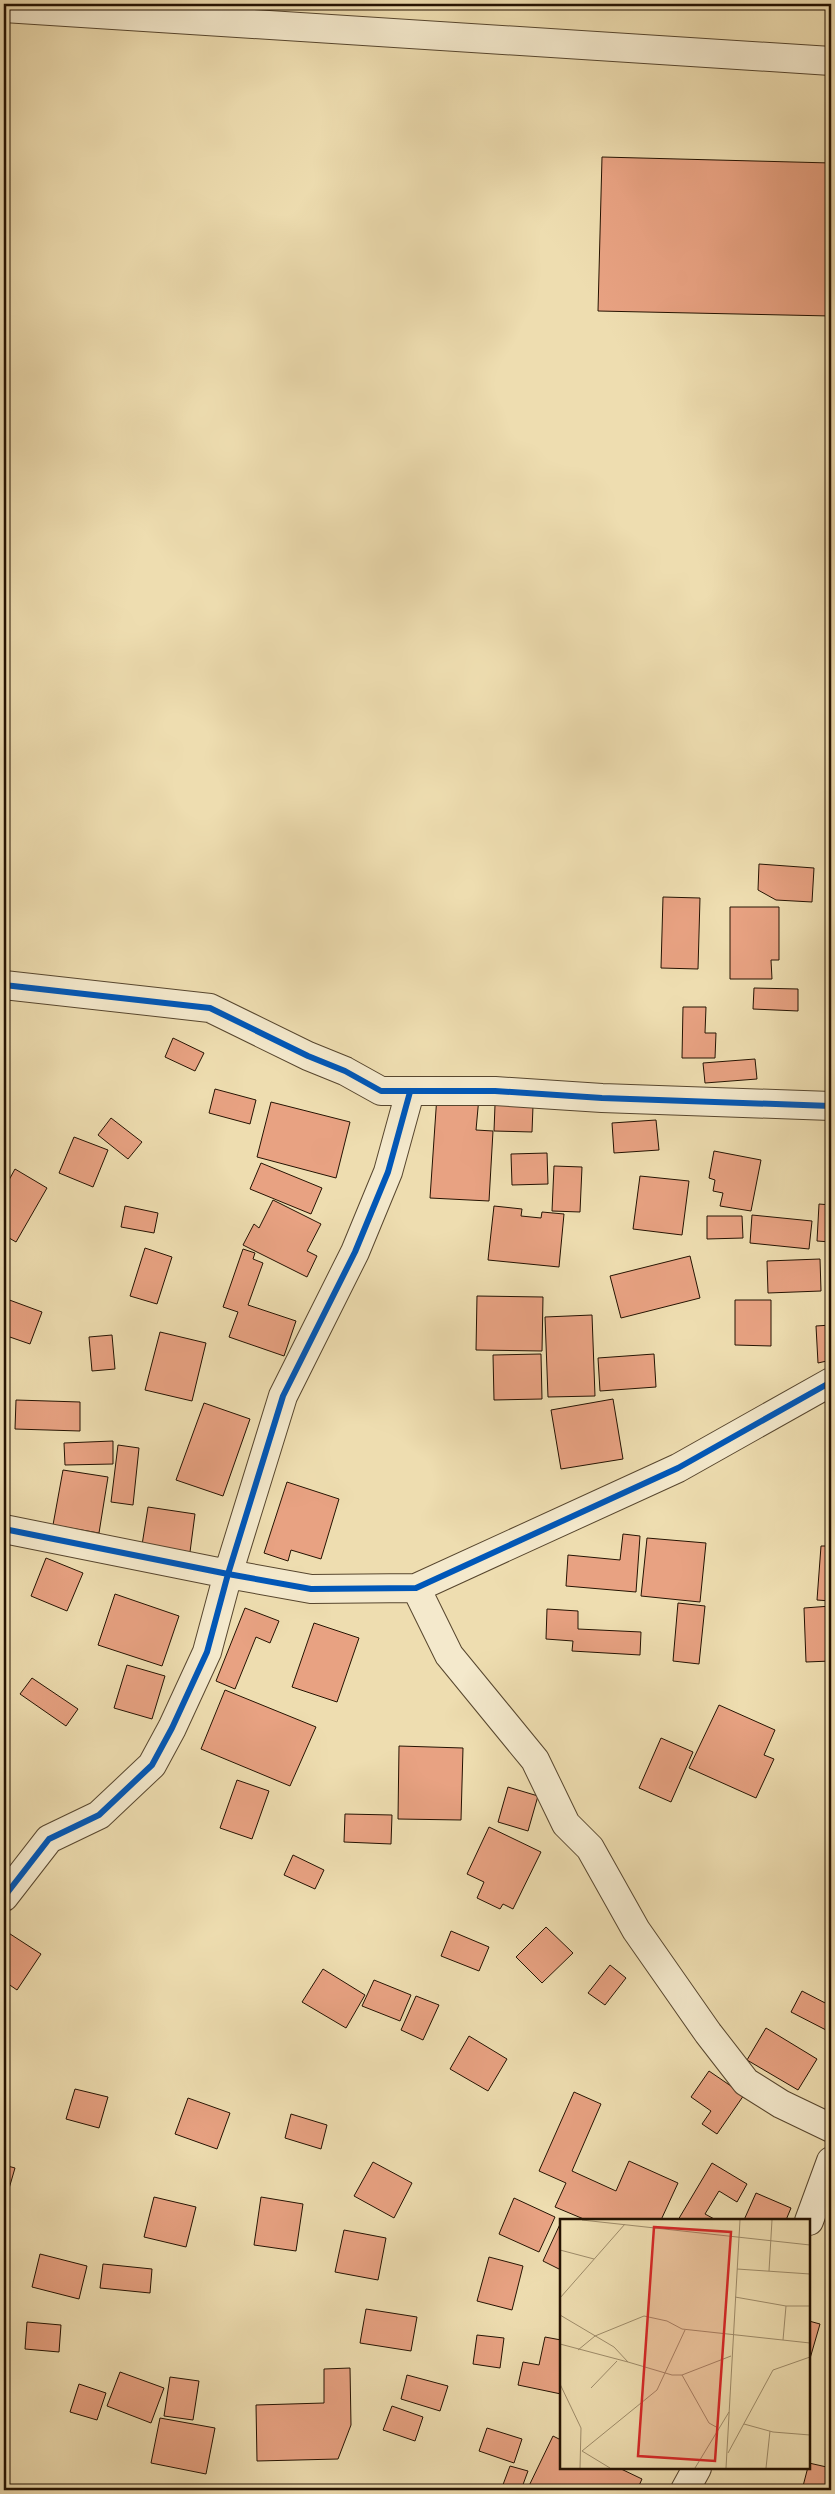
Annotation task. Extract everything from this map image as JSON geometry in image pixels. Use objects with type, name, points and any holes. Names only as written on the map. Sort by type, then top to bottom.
[{"type":"street","points":[[4,8],[831,61]]},
{"type":"street","points":[[4,985],[210,1008],[308,1056],[345,1071],[381,1092],[495,1091],[831,1106]]},
{"type":"street","points":[[4,1897],[49,1839],[98,1815],[152,1765],[172,1728],[207,1652],[228,1574],[283,1396],[355,1252],[388,1172],[410,1092]]},
{"type":"street","points":[[4,1529],[228,1574],[311,1588],[416,1588],[678,1468],[831,1382]]},
{"type":"street","points":[[416,1588],[449,1655],[535,1760],[566,1824],[590,1848],[636,1930],[746,2082],[781,2104],[831,2128]]},
{"type":"street","points":[[810,2219],[831,2161]]},
{"type":"street","points":[[685,2490],[696,2469]]},
{"type":"building","points":[[602,157],[831,163],[831,316],[598,311]]},
{"type":"building","points":[[759,864],[814,868],[812,902],[776,900],[758,890]]},
{"type":"building","points":[[663,897],[700,898],[698,969],[661,968]]},
{"type":"building","points":[[730,907],[779,907],[779,960],[771,960],[772,979],[730,979]]},
{"type":"building","points":[[754,988],[798,989],[798,1011],[753,1009]]},
{"type":"building","points":[[683,1007],[706,1007],[705,1033],[716,1033],[715,1058],[682,1058]]},
{"type":"building","points":[[173,1038],[204,1053],[195,1071],[165,1057]]},
{"type":"building","points":[[755,1059],[757,1079],[705,1083],[703,1063]]},
{"type":"building","points":[[215,1089],[256,1100],[250,1124],[209,1113]]},
{"type":"building","points":[[437,1095],[479,1097],[476,1130],[493,1131],[489,1201],[430,1198]]},
{"type":"building","points":[[271,1102],[350,1122],[336,1178],[257,1157]]},
{"type":"building","points":[[495,1105],[533,1106],[532,1132],[494,1131]]},
{"type":"building","points":[[111,1118],[142,1142],[128,1159],[98,1135]]},
{"type":"building","points":[[656,1120],[659,1150],[614,1153],[612,1123]]},
{"type":"building","points":[[74,1137],[108,1150],[93,1187],[59,1173]]},
{"type":"building","points":[[714,1151],[761,1160],[751,1211],[720,1206],[723,1193],[713,1191],[715,1180],[709,1178]]},
{"type":"building","points":[[547,1153],[548,1184],[512,1185],[511,1154]]},
{"type":"building","points":[[261,1163],[322,1188],[311,1214],[250,1189]]},
{"type":"building","points":[[554,1166],[582,1167],[580,1212],[552,1211]]},
{"type":"building","points":[[15,1169],[47,1188],[16,1242],[4,1235],[4,1189]]},
{"type":"building","points":[[640,1176],[689,1181],[682,1235],[633,1229]]},
{"type":"building","points":[[273,1200],[321,1224],[307,1251],[317,1256],[307,1277],[243,1245],[254,1224],[259,1228]]},
{"type":"building","points":[[819,1204],[831,1205],[831,1242],[817,1241]]},
{"type":"building","points":[[125,1206],[158,1213],[154,1233],[121,1227]]},
{"type":"building","points":[[494,1206],[522,1209],[521,1216],[541,1218],[542,1212],[564,1214],[559,1267],[488,1260]]},
{"type":"building","points":[[752,1215],[812,1221],[809,1249],[750,1243]]},
{"type":"building","points":[[707,1216],[742,1216],[743,1238],[707,1239]]},
{"type":"building","points":[[145,1248],[172,1257],[157,1304],[130,1296]]},
{"type":"building","points":[[243,1249],[255,1253],[253,1259],[263,1263],[248,1305],[296,1321],[284,1356],[229,1337],[238,1312],[223,1307]]},
{"type":"building","points":[[690,1256],[700,1298],[621,1318],[610,1276]]},
{"type":"building","points":[[820,1259],[821,1291],[768,1293],[767,1261]]},
{"type":"building","points":[[477,1296],[543,1297],[542,1351],[476,1350]]},
{"type":"building","points":[[4,1298],[42,1312],[30,1344],[4,1335]]},
{"type":"building","points":[[735,1300],[771,1300],[771,1346],[735,1345]]},
{"type":"building","points":[[592,1315],[595,1396],[548,1397],[545,1317]]},
{"type":"building","points":[[831,1325],[831,1360],[818,1363],[816,1326]]},
{"type":"building","points":[[160,1332],[206,1343],[192,1401],[145,1390]]},
{"type":"building","points":[[112,1335],[115,1369],[92,1371],[89,1337]]},
{"type":"building","points":[[541,1354],[542,1399],[494,1400],[493,1355]]},
{"type":"building","points":[[654,1354],[656,1387],[600,1391],[598,1358]]},
{"type":"building","points":[[613,1399],[623,1459],[561,1469],[551,1410]]},
{"type":"building","points":[[16,1400],[80,1402],[80,1431],[15,1429]]},
{"type":"building","points":[[204,1403],[250,1419],[223,1496],[176,1480]]},
{"type":"building","points":[[113,1441],[113,1464],[65,1465],[64,1443]]},
{"type":"building","points":[[118,1445],[139,1448],[133,1505],[111,1502]]},
{"type":"building","points":[[63,1470],[108,1477],[99,1533],[53,1525]]},
{"type":"building","points":[[287,1482],[339,1499],[321,1559],[291,1550],[288,1561],[264,1553]]},
{"type":"building","points":[[148,1507],[195,1514],[190,1552],[142,1545]]},
{"type":"building","points":[[623,1534],[640,1536],[636,1592],[566,1586],[568,1555],[620,1560]]},
{"type":"building","points":[[647,1538],[706,1543],[700,1602],[641,1596]]},
{"type":"building","points":[[821,1546],[831,1546],[831,1601],[817,1600]]},
{"type":"building","points":[[46,1558],[83,1573],[67,1611],[31,1596]]},
{"type":"building","points":[[115,1594],[179,1616],[162,1666],[98,1645]]},
{"type":"building","points":[[678,1603],[705,1606],[699,1664],[673,1661]]},
{"type":"building","points":[[831,1606],[831,1661],[806,1662],[804,1608]]},
{"type":"building","points":[[245,1608],[279,1621],[270,1643],[256,1637],[235,1689],[216,1681]]},
{"type":"building","points":[[547,1609],[578,1611],[578,1629],[641,1632],[640,1655],[572,1651],[573,1641],[546,1639]]},
{"type":"building","points":[[314,1623],[359,1638],[337,1702],[292,1687]]},
{"type":"building","points":[[831,1662],[831,1698],[830,1698],[828,1663]]},
{"type":"building","points":[[127,1665],[165,1676],[152,1719],[114,1708]]},
{"type":"building","points":[[32,1678],[78,1709],[66,1726],[20,1694]]},
{"type":"building","points":[[225,1690],[316,1727],[290,1786],[201,1749]]},
{"type":"building","points":[[719,1705],[775,1730],[764,1755],[774,1759],[756,1798],[689,1768]]},
{"type":"building","points":[[661,1738],[693,1752],[671,1802],[639,1788]]},
{"type":"building","points":[[399,1746],[463,1748],[461,1820],[398,1819]]},
{"type":"building","points":[[237,1780],[269,1791],[252,1839],[220,1828]]},
{"type":"building","points":[[508,1787],[538,1796],[528,1831],[498,1822]]},
{"type":"building","points":[[345,1814],[392,1815],[391,1844],[344,1842]]},
{"type":"building","points":[[489,1827],[541,1852],[513,1909],[503,1904],[500,1909],[477,1898],[484,1882],[467,1874]]},
{"type":"building","points":[[293,1855],[324,1870],[315,1889],[284,1875]]},
{"type":"building","points":[[546,1927],[573,1953],[542,1983],[516,1957]]},
{"type":"building","points":[[4,1930],[41,1954],[17,1990],[4,1981]]},
{"type":"building","points":[[451,1931],[489,1947],[479,1971],[441,1956]]},
{"type":"building","points":[[610,1965],[626,1978],[605,2005],[588,1993]]},
{"type":"building","points":[[323,1969],[365,1995],[346,2028],[302,2002]]},
{"type":"building","points":[[374,1980],[411,1995],[400,2021],[362,2006]]},
{"type":"building","points":[[802,1991],[831,2006],[831,2020],[826,2030],[791,2012]]},
{"type":"building","points":[[416,1996],[439,2005],[423,2040],[401,2030]]},
{"type":"building","points":[[766,2028],[817,2059],[798,2090],[747,2060]]},
{"type":"building","points":[[469,2036],[507,2059],[488,2091],[450,2069]]},
{"type":"building","points":[[709,2071],[744,2095],[717,2134],[702,2124],[711,2111],[691,2097]]},
{"type":"building","points":[[75,2089],[108,2097],[99,2128],[66,2119]]},
{"type":"building","points":[[574,2092],[601,2104],[572,2171],[616,2191],[629,2161],[678,2183],[661,2219],[584,2219],[555,2207],[566,2183],[539,2171]]},
{"type":"building","points":[[188,2098],[230,2113],[217,2149],[175,2134]]},
{"type":"building","points":[[291,2114],[327,2125],[321,2149],[285,2138]]},
{"type":"building","points":[[373,2162],[412,2183],[394,2218],[354,2196]]},
{"type":"building","points":[[712,2163],[747,2184],[737,2202],[719,2191],[705,2214],[714,2219],[679,2219]]},
{"type":"building","points":[[4,2165],[15,2168],[8,2192],[4,2190]]},
{"type":"building","points":[[756,2193],[791,2208],[786,2219],[744,2219]]},
{"type":"building","points":[[154,2197],[196,2207],[186,2247],[144,2237]]},
{"type":"building","points":[[261,2197],[303,2204],[296,2251],[254,2245]]},
{"type":"building","points":[[514,2198],[555,2217],[539,2252],[499,2234]]},
{"type":"building","points":[[560,2224],[560,2270],[543,2261]]},
{"type":"building","points":[[344,2230],[386,2238],[378,2280],[335,2272]]},
{"type":"building","points":[[40,2254],[87,2266],[79,2299],[32,2287]]},
{"type":"building","points":[[489,2257],[523,2266],[512,2310],[477,2301]]},
{"type":"building","points":[[103,2264],[152,2269],[150,2293],[100,2288]]},
{"type":"building","points":[[366,2309],[417,2317],[411,2351],[360,2343]]},
{"type":"building","points":[[810,2321],[820,2324],[810,2359]]},
{"type":"building","points":[[27,2322],[61,2325],[59,2352],[25,2349]]},
{"type":"building","points":[[477,2335],[504,2338],[500,2368],[473,2364]]},
{"type":"building","points":[[545,2337],[560,2340],[560,2394],[518,2385],[523,2362],[539,2365]]},
{"type":"building","points":[[350,2368],[351,2425],[338,2459],[257,2461],[256,2405],[324,2403],[324,2369]]},
{"type":"building","points":[[120,2372],[164,2388],[151,2423],[107,2406]]},
{"type":"building","points":[[407,2375],[448,2386],[440,2411],[401,2399]]},
{"type":"building","points":[[170,2377],[199,2381],[193,2420],[164,2416]]},
{"type":"building","points":[[79,2384],[106,2393],[97,2420],[70,2412]]},
{"type":"building","points":[[392,2406],[423,2417],[415,2441],[383,2430]]},
{"type":"building","points":[[160,2418],[215,2428],[206,2474],[151,2463]]},
{"type":"building","points":[[487,2428],[522,2439],[514,2463],[479,2451]]},
{"type":"building","points":[[553,2436],[560,2440],[560,2469],[621,2469],[642,2479],[637,2490],[527,2490]]},
{"type":"building","points":[[810,2463],[831,2468],[831,2490],[802,2490],[807,2469],[810,2469]]},
{"type":"building","points":[[510,2466],[528,2471],[521,2490],[501,2490]]},
{"type":"cycle path","points":[[4,985],[210,1008],[308,1056],[345,1071],[381,1091],[495,1091],[602,1098],[831,1106]]},
{"type":"cycle path","points":[[4,1897],[49,1839],[99,1815],[152,1765],[172,1728],[207,1652],[228,1574],[283,1396],[355,1252],[388,1172],[410,1092]]},
{"type":"cycle path","points":[[4,1529],[311,1589],[416,1588],[678,1468],[831,1382]]}]
